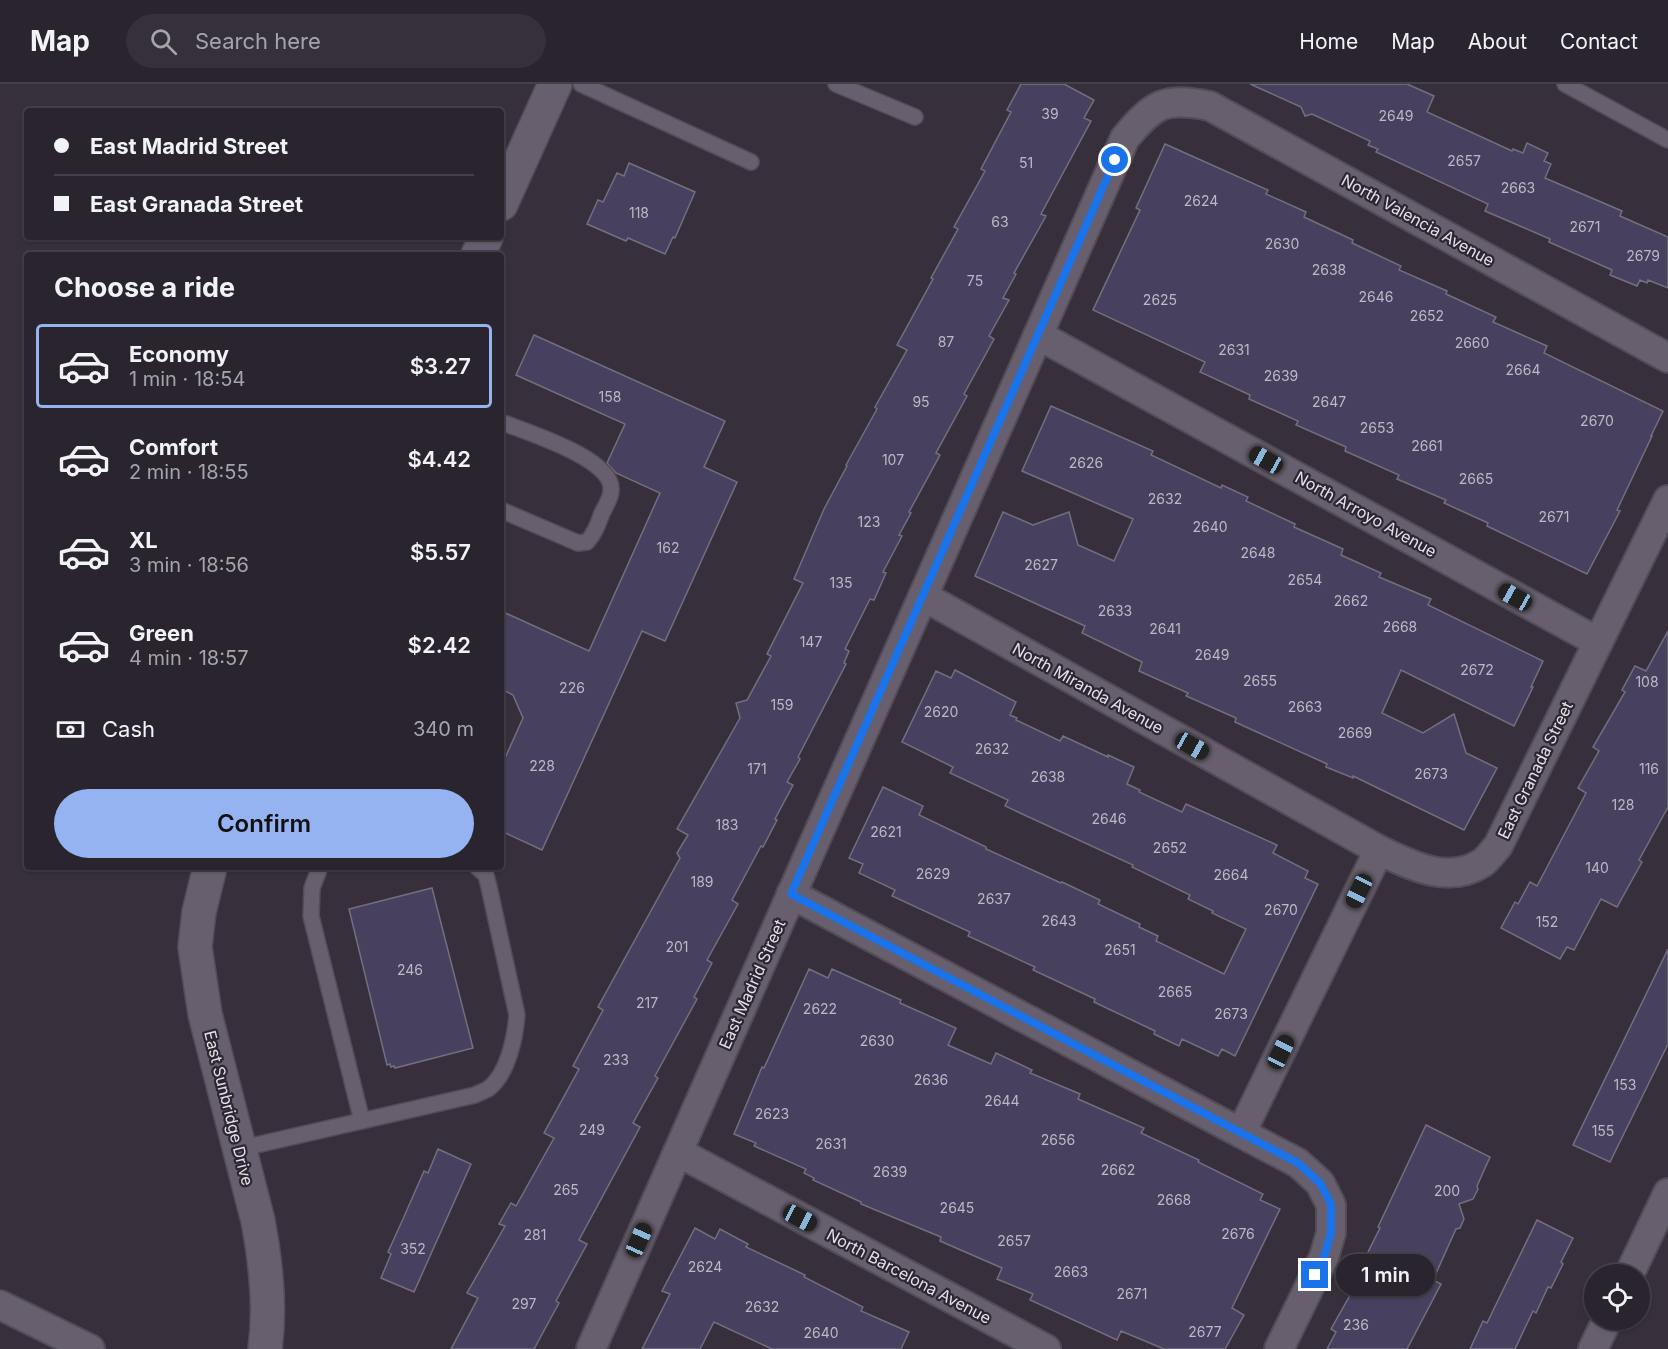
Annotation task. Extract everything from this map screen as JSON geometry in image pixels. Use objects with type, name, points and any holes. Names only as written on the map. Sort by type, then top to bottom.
[{"type":"street","points":[[504,197],[555,84]]},
{"type":"street","name":"North Valencia Avenue","points":[[1162,105],[1184,101],[1210,106],[1668,358]]},
{"type":"street","name":"East Madrid Street","points":[[591,1349],[1125,138],[1142,118],[1162,105]]},
{"type":"street","name":"North Arroyo Avenue","points":[[1038,335],[1598,642]]},
{"type":"street","name":"East Granada Street","points":[[1379,850],[1436,873],[1461,872],[1482,863],[1498,846],[1668,500]]},
{"type":"street","name":"North Miranda Avenue","points":[[923,596],[1379,850]]},
{"type":"street","points":[[1241,1132],[1379,850]]},
{"type":"street","name":"East Sunbridge Drive","points":[[209,870],[199,912],[195,947],[205,1014],[265,1254],[268,1295],[265,1349]]},
{"type":"street","points":[[791,894],[1298,1163],[1320,1183],[1331,1204],[1331,1233],[1324,1257],[1279,1349]]},
{"type":"street","name":"North Barcelona Avenue","points":[[678,1152],[1046,1349]]},
{"type":"street","points":[[1638,1264],[1658,1240],[1668,1193]]},
{"type":"street","points":[[0,1305],[90,1349]]},
{"type":"street","points":[[1593,1349],[1602,1330]]},
{"type":"lane","points":[[581,84],[751,162]]},
{"type":"lane","points":[[836,84],[915,117]]},
{"type":"lane","points":[[1565,84],[1668,140]]},
{"type":"lane","points":[[504,423],[583,455],[597,465],[610,481],[611,492],[593,535],[587,542],[578,543],[504,511]]},
{"type":"lane","points":[[319,870],[312,888],[311,916],[362,1121]]},
{"type":"lane","points":[[239,1149],[475,1095],[488,1089],[498,1078],[510,1052],[517,1015],[486,875],[480,870]]},
{"type":"building","points":[[1021,84],[1064,84],[1094,100],[1084,118],[1091,121],[1041,214],[1046,216],[1014,273],[1016,274],[1003,298],[1009,300],[989,336],[994,339],[936,453],[940,455],[909,512],[911,513],[899,535],[902,536],[883,572],[886,573],[874,600],[870,599],[845,649],[849,651],[844,663],[846,664],[798,757],[800,759],[787,782],[793,785],[775,819],[777,820],[732,900],[738,904],[707,960],[712,963],[694,997],[697,999],[655,1076],[658,1078],[633,1123],[640,1127],[579,1240],[587,1244],[556,1301],[559,1303],[534,1349],[451,1349],[478,1298],[467,1293],[505,1226],[499,1224],[511,1203],[516,1206],[554,1138],[544,1133],[579,1069],[573,1066],[603,1010],[598,1007],[680,858],[677,853],[688,835],[677,829],[740,718],[736,703],[747,700],[771,656],[767,654],[803,583],[794,579],[824,509],[877,409],[875,407],[907,350],[897,345],[958,229],[954,227],[985,171],[981,169],[1011,112],[1007,110]]},
{"type":"building","points":[[1250,84],[1407,84],[1434,96],[1427,112],[1512,151],[1513,149],[1523,153],[1527,143],[1548,153],[1544,161],[1551,164],[1545,178],[1622,211],[1620,216],[1668,237],[1668,288],[1648,280],[1647,283],[1640,280],[1637,286],[1610,275],[1612,270],[1549,242],[1550,239],[1485,211],[1488,204],[1376,152],[1378,149],[1368,145],[1370,141],[1312,114],[1305,116],[1301,107]]},
{"type":"building","points":[[1165,144],[1268,190],[1266,194],[1306,212],[1304,217],[1401,266],[1399,270],[1447,291],[1446,294],[1496,317],[1493,322],[1547,346],[1544,353],[1663,411],[1617,510],[1620,511],[1587,574],[1487,526],[1488,523],[1444,503],[1446,500],[1397,479],[1399,475],[1345,451],[1346,447],[1296,425],[1298,421],[1249,399],[1250,395],[1200,372],[1205,362],[1093,310],[1140,210],[1136,208]]},
{"type":"building","points":[[629,163],[695,192],[675,238],[673,237],[665,254],[628,238],[626,241],[587,224],[598,200],[603,202],[617,173],[624,176]]},
{"type":"building","points":[[534,335],[725,421],[704,467],[737,482],[665,641],[642,631],[542,850],[504,832],[504,760],[523,718],[513,695],[504,690],[504,612],[589,651],[660,493],[616,473],[607,463],[625,424],[516,375]]},
{"type":"building","points":[[1051,406],[1153,451],[1151,455],[1221,488],[1222,485],[1248,497],[1246,501],[1295,524],[1294,527],[1343,549],[1341,555],[1381,573],[1379,577],[1431,599],[1428,605],[1543,661],[1514,726],[1401,670],[1382,713],[1423,733],[1454,714],[1466,753],[1497,768],[1464,830],[1353,776],[1353,778],[1326,767],[1327,764],[1235,722],[1236,718],[1186,696],[1188,693],[1139,671],[1142,662],[1082,633],[1085,626],[975,576],[1003,512],[1033,525],[1069,512],[1078,545],[1114,561],[1133,519],[1022,471]]},
{"type":"building","points":[[1668,631],[1668,807],[1639,860],[1642,862],[1617,907],[1601,899],[1574,950],[1567,947],[1560,959],[1501,928],[1515,902],[1518,904],[1530,882],[1537,886],[1586,793],[1578,788],[1599,751],[1593,747],[1625,692],[1622,690],[1635,666],[1646,671]]},
{"type":"building","points":[[955,670],[1016,702],[1010,715],[1017,718],[1016,720],[1060,741],[1063,736],[1134,767],[1127,784],[1140,790],[1139,792],[1182,812],[1186,804],[1277,845],[1273,853],[1308,871],[1305,878],[1318,884],[1235,1056],[1222,1049],[1218,1056],[1182,1039],[1179,1046],[1154,1034],[1155,1031],[1094,1002],[1095,999],[1033,970],[1035,967],[968,936],[970,932],[892,896],[895,890],[859,873],[863,864],[849,858],[883,787],[923,806],[919,815],[986,849],[1100,900],[1098,904],[1140,924],[1139,927],[1158,936],[1156,941],[1224,974],[1246,929],[1212,913],[1213,911],[1188,899],[1190,895],[1132,867],[1133,865],[1005,806],[1008,800],[950,773],[953,767],[902,742],[936,671],[951,678]]},
{"type":"building","points":[[432,888],[473,1048],[395,1068],[390,1064],[387,1065],[349,909]]},
{"type":"building","points":[[1668,949],[1668,1044],[1610,1162],[1573,1145]]},
{"type":"building","points":[[809,969],[828,978],[832,969],[956,1028],[948,1045],[991,1064],[996,1053],[1032,1070],[1030,1073],[1080,1094],[1078,1099],[1144,1128],[1141,1133],[1263,1194],[1260,1200],[1280,1209],[1232,1308],[1244,1315],[1225,1349],[1164,1349],[1121,1331],[1117,1340],[1030,1300],[1033,1294],[997,1279],[1002,1268],[940,1241],[941,1237],[861,1204],[813,1180],[814,1178],[804,1173],[806,1169],[754,1146],[756,1143],[734,1134],[762,1067],[764,1068]]},
{"type":"building","points":[[1426,1125],[1490,1157],[1473,1199],[1459,1204],[1464,1219],[1460,1228],[1456,1229],[1433,1280],[1441,1284],[1407,1349],[1327,1349],[1336,1332],[1331,1329],[1362,1274],[1358,1272]]},
{"type":"building","points":[[438,1149],[471,1164],[414,1292],[381,1278],[391,1254],[388,1252],[424,1171],[428,1173]]},
{"type":"building","points":[[1537,1220],[1573,1238],[1551,1288],[1548,1287],[1536,1313],[1533,1311],[1515,1349],[1470,1349],[1483,1321],[1487,1323]]},
{"type":"building","points":[[695,1228],[715,1239],[720,1229],[748,1244],[746,1247],[805,1275],[804,1277],[863,1307],[861,1311],[909,1332],[901,1349],[772,1349],[714,1322],[700,1349],[642,1349],[670,1294],[662,1291]]},
{"type":"route","points":[[1115,160],[791,894],[1298,1163],[1320,1183],[1331,1204],[1331,1233],[1324,1257],[1315,1275]]}]
